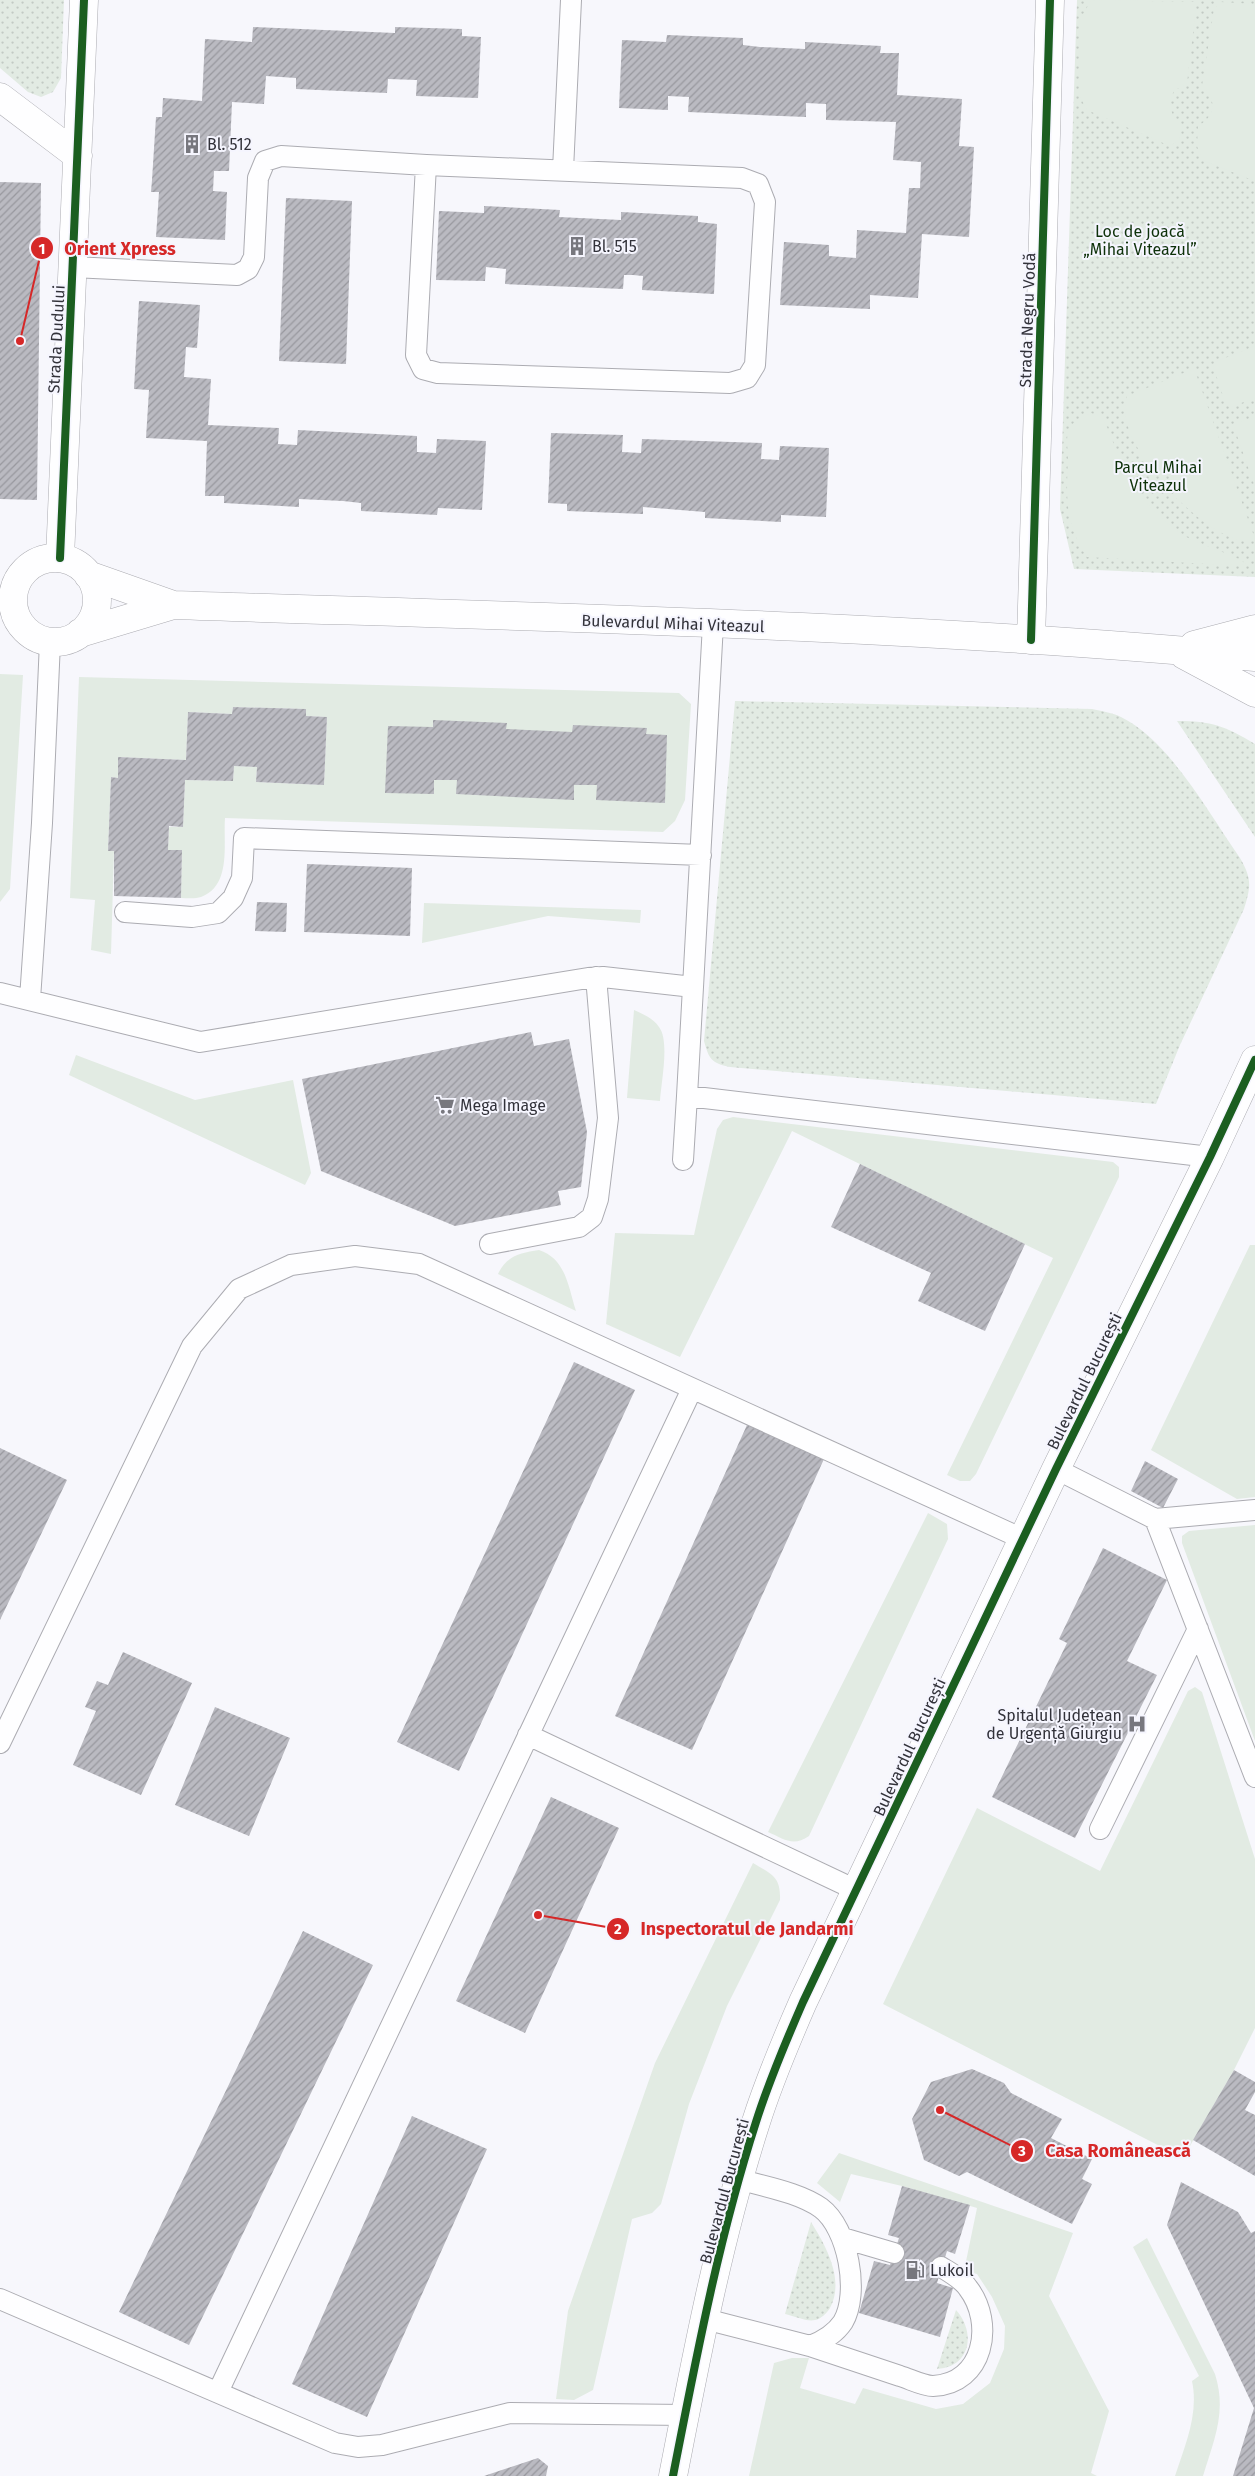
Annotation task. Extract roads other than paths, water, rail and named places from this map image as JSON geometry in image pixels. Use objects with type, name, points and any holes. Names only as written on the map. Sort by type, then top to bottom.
[{"type":"main road","name":"Strada Dudului","points":[[60,558],[84,0]]},
{"type":"main road","name":"Strada Negru Vodă","points":[[1031,640],[1050,0]]},
{"type":"main road","points":[[0,97],[78,156]]},
{"type":"main road","points":[[0,618],[42,640],[50,642],[71,639],[80,634],[94,617],[97,593],[88,574],[78,566],[60,558],[46,560],[12,575],[17,583],[14,595],[18,619],[26,630]]},
{"type":"main road","name":"Bulevardul Mihai Viteazul","points":[[88,574],[173,605],[713,624],[1031,640],[1255,657]]},
{"type":"main road","name":"Bulevardul Mihai Viteazul","points":[[80,634],[173,605]]},
{"type":"main road","name":"Bulevardul Mihai Viteazul","points":[[1174,650],[1255,629]]},
{"type":"main road","points":[[1174,650],[1255,693]]},
{"type":"main road","name":"Bulevardul București","points":[[673,2476],[705,2319],[738,2179],[756,2120],[778,2061],[803,2002],[1022,1539],[1210,1157],[1255,1060]]},
{"type":"lane","points":[[563,170],[571,0]]},
{"type":"lane","points":[[74,267],[237,275],[248,269],[254,257],[258,178],[265,161],[281,156],[426,165],[742,178],[758,184],[765,202],[755,365],[747,378],[730,383],[438,372],[423,369],[416,355],[426,165]]},
{"type":"lane","points":[[683,1160],[713,624]]},
{"type":"lane","points":[[30,999],[42,830],[50,642]]},
{"type":"lane","points":[[125,912],[192,917],[218,913],[233,898],[242,878],[244,838],[701,855]]},
{"type":"lane","points":[[0,993],[200,1042],[596,977],[693,987]]},
{"type":"lane","points":[[490,1244],[579,1227],[592,1217],[598,1199],[608,1118],[596,977]]},
{"type":"lane","points":[[687,1096],[1210,1157]]},
{"type":"lane","points":[[0,1743],[192,1346],[240,1290],[291,1265],[355,1256],[419,1264],[1022,1539]]},
{"type":"lane","points":[[218,2392],[692,1389]]},
{"type":"lane","points":[[1056,1469],[1155,1519],[1255,1510]]},
{"type":"lane","points":[[1155,1519],[1255,1777]]},
{"type":"lane","points":[[1100,1829],[1198,1629]]},
{"type":"lane","points":[[528,1735],[856,1890]]},
{"type":"lane","points":[[738,2179],[800,2197],[822,2209],[835,2224],[843,2238],[850,2276],[848,2306],[844,2320],[834,2332],[822,2341],[810,2346]]},
{"type":"lane","points":[[843,2238],[894,2253]]},
{"type":"lane","points":[[705,2319],[810,2346],[930,2386],[958,2381],[971,2369],[978,2355],[982,2331],[980,2314],[968,2286],[941,2267]]},
{"type":"lane","points":[[0,2299],[335,2443],[358,2447],[382,2445],[510,2413],[685,2415]]},
{"type":"place","name":"Bl. 512","points":[[192,144]]},
{"type":"place","name":"Bl. 515","points":[[577,246]]},
{"type":"place","name":"Orient Xpress","points":[[20,341]]},
{"type":"place","name":"Mega Image","points":[[445,1105]]},
{"type":"place","name":"Spitalul Județean de Urgență Giurgiu","points":[[1137,1724]]},
{"type":"place","name":"Inspectoratul de Jandarmi","points":[[538,1915]]},
{"type":"place","name":"Casa Românească","points":[[940,2110]]},
{"type":"place","name":"Lukoil","points":[[915,2270]]},
{"type":"park label","name":"Loc de joacă „Mihai Viteazul”","points":[[1140,240]]},
{"type":"park label","name":"Parcul Mihai Viteazul","points":[[1158,476]]}]
